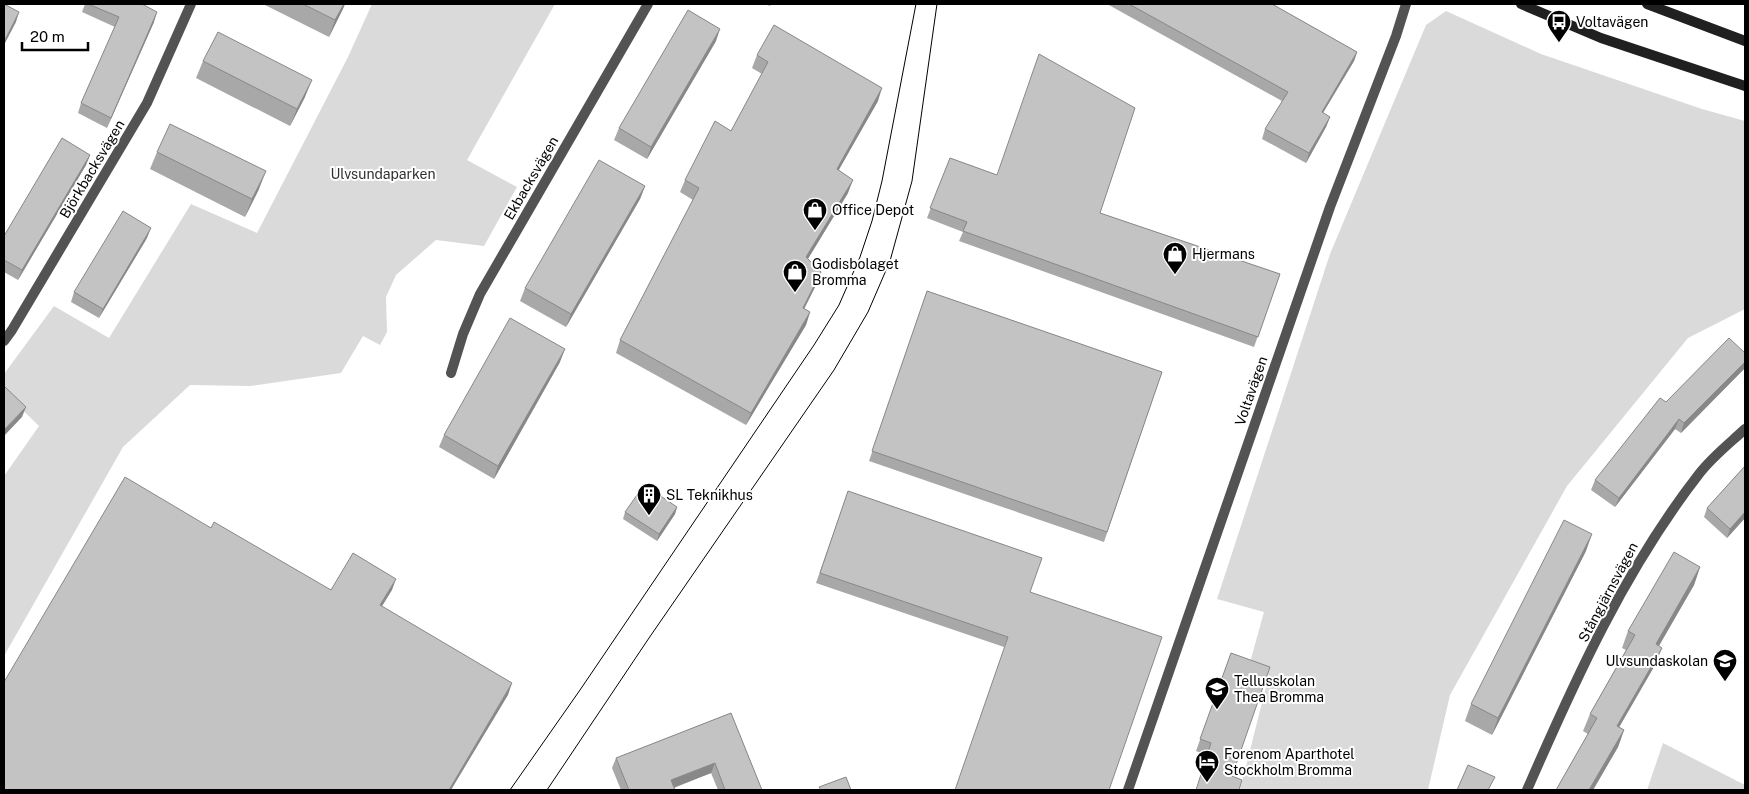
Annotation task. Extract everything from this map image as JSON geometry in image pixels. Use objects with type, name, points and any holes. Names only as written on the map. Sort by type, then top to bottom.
[{"type":"main road","points":[[1521,4],[1601,38],[1745,86]]},
{"type":"main road","points":[[1647,4],[1745,41]]},
{"type":"street","name":"Björkbacksvägen","points":[[4,341],[147,103],[191,4]]},
{"type":"street","name":"Ekbacksvägen","points":[[451,373],[463,334],[480,294],[648,4]]},
{"type":"street","name":"Voltavägen","points":[[1128,790],[1330,207],[1396,36],[1406,4]]},
{"type":"street","name":"Stångjärnsvägen","points":[[1527,790],[1555,727],[1615,604],[1660,526],[1700,472],[1745,428]]},
{"type":"green space","name":"Ulvsundaparken","points":[[372,4],[555,4],[467,160],[517,187],[484,246],[436,240],[396,275],[386,297],[387,332],[380,345],[363,336],[341,373],[250,386],[190,385],[123,447],[4,656],[4,476],[39,426],[4,392],[4,374],[54,306],[109,338],[191,204],[257,233],[348,57]]},
{"type":"green space","points":[[1446,11],[1541,54],[1702,109],[1745,121],[1745,309],[1688,338],[1567,486],[1450,695],[1428,790],[1240,790],[1269,675],[1249,666],[1264,612],[1217,599],[1330,254],[1426,25]]},
{"type":"green space","points":[[1663,743],[1745,785],[1745,790],[1647,790]]},
{"type":"building","points":[[4,4],[19,12],[4,42]]},
{"type":"building","points":[[88,4],[142,4],[157,12],[111,118],[81,103],[119,17]]},
{"type":"building","points":[[303,4],[344,4],[335,20]]},
{"type":"building","points":[[1129,4],[1272,4],[1357,52],[1322,112],[1330,117],[1309,153],[1265,129],[1288,92]]},
{"type":"building","points":[[688,10],[720,29],[651,147],[619,128]]},
{"type":"building","points":[[774,25],[882,88],[837,169],[853,180],[806,257],[821,272],[803,308],[810,312],[751,413],[620,340],[699,188],[685,180],[715,121],[731,131],[768,62],[757,55]]},
{"type":"building","points":[[218,32],[312,80],[297,109],[203,61]]},
{"type":"building","points":[[1039,54],[1135,108],[1100,213],[1280,274],[1258,337],[963,231],[967,222],[930,208],[950,158],[997,175]]},
{"type":"building","points":[[170,124],[266,171],[252,199],[157,152]]},
{"type":"building","points":[[62,138],[90,155],[22,270],[4,260],[4,236]]},
{"type":"building","points":[[599,160],[645,186],[571,314],[525,288]]},
{"type":"building","points":[[123,211],[151,228],[103,309],[74,292]]},
{"type":"building","points":[[927,291],[1162,372],[1107,532],[872,451]]},
{"type":"building","points":[[510,318],[565,349],[498,466],[444,435]]},
{"type":"building","points":[[1729,338],[1745,353],[1745,362],[1684,423],[1679,419],[1619,498],[1595,480],[1660,398],[1666,402]]},
{"type":"building","points":[[4,386],[26,407],[4,430]]},
{"type":"building","points":[[1745,466],[1745,512],[1730,529],[1707,508]]},
{"type":"building","points":[[125,477],[211,528],[214,522],[331,590],[353,553],[396,579],[380,605],[512,683],[449,790],[4,790],[4,682]]},
{"type":"building","name":"SL Teknikhus","points":[[644,485],[677,507],[659,534],[625,512]]},
{"type":"building","points":[[848,491],[1042,558],[1030,592],[1162,637],[1109,790],[955,790],[1008,637],[820,573]]},
{"type":"building","points":[[1564,520],[1592,534],[1498,718],[1471,704]]},
{"type":"building","points":[[1674,552],[1700,567],[1656,644],[1662,648],[1617,726],[1624,730],[1589,790],[1556,790],[1597,718],[1590,714],[1635,635],[1628,631]]},
{"type":"building","points":[[1231,653],[1270,667],[1232,776],[1242,780],[1239,790],[1196,790],[1211,743],[1200,739]]},
{"type":"building","points":[[731,713],[762,790],[725,790],[715,763],[671,780],[675,790],[629,790],[616,758]]},
{"type":"building","points":[[1468,765],[1495,777],[1488,790],[1457,790]]},
{"type":"building","points":[[846,777],[851,790],[821,790],[819,787]]},
{"type":"tram line","points":[[510,790],[580,690],[814,345],[839,305],[860,257],[872,221],[882,181],[916,4]]},
{"type":"tram line","points":[[547,790],[649,638],[834,370],[868,312],[890,261],[912,181],[937,4]]},
{"type":"place","name":"Voltavägen","points":[[1559,43]]},
{"type":"place","name":"Office Depot","points":[[815,231]]},
{"type":"place","name":"Hjermans","points":[[1175,275]]},
{"type":"place","name":"Godisbolaget Bromma","points":[[795,293]]},
{"type":"place","name":"SL Teknikhus","points":[[649,516]]},
{"type":"place","name":"Ulvsundaskolan","points":[[1725,682]]},
{"type":"place","name":"Tellusskolan Thea Bromma","points":[[1217,710]]},
{"type":"place","name":"Forenom Aparthotel Stockholm Bromma","points":[[1207,783]]}]
